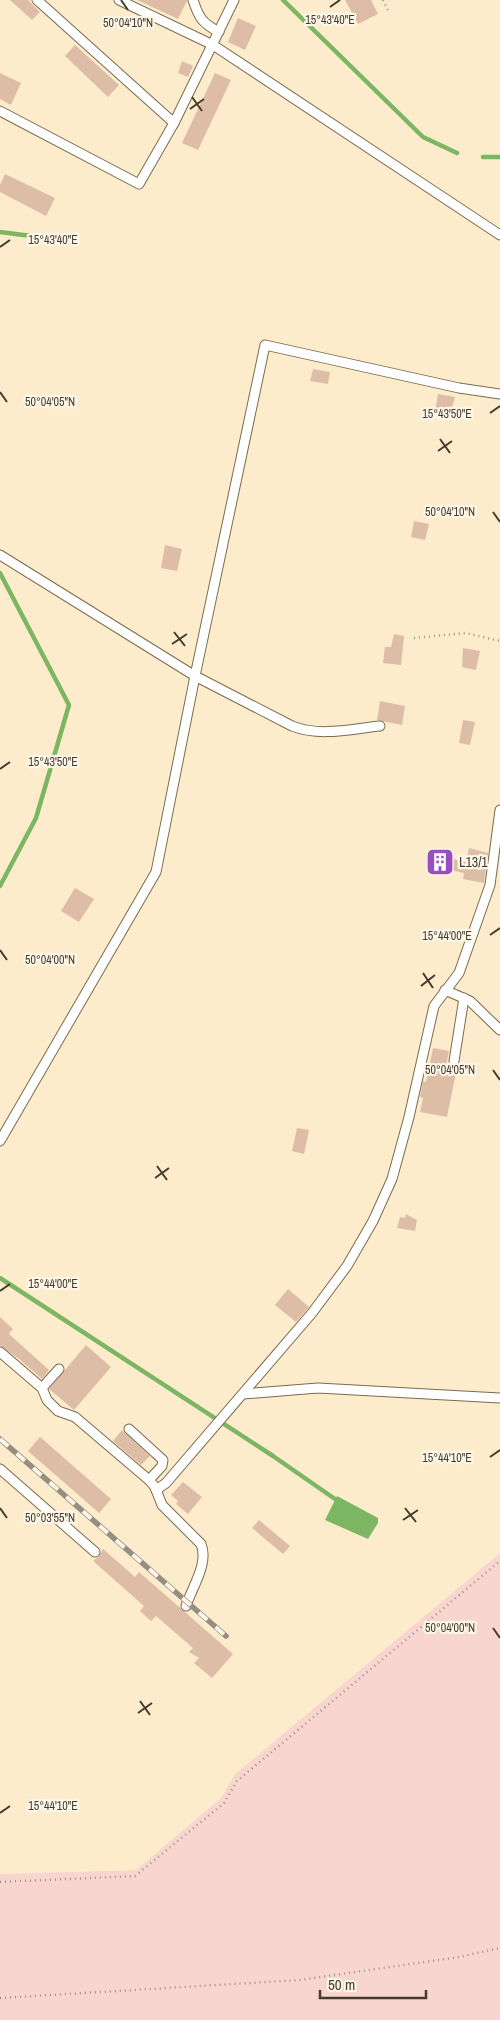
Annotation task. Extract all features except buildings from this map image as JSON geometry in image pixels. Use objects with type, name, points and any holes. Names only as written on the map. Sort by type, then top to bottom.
[{"type":"lane","points":[[37,0],[174,123]]},
{"type":"lane","points":[[119,0],[213,45],[500,235]]},
{"type":"lane","points":[[193,0],[205,24],[219,32]]},
{"type":"lane","points":[[0,111],[138,184],[174,123],[234,0]]},
{"type":"lane","points":[[0,1140],[156,872],[195,676],[265,345],[459,388],[500,394]]},
{"type":"lane","points":[[0,555],[195,676],[304,731],[316,732],[380,726]]},
{"type":"lane","points":[[156,1490],[166,1483],[312,1313],[347,1266],[373,1221],[392,1179],[402,1144],[434,1006],[459,974],[490,885],[500,810]]},
{"type":"lane","points":[[445,990],[470,1001],[500,1030]]},
{"type":"lane","points":[[454,1061],[464,998]]},
{"type":"lane","points":[[0,1352],[42,1388],[47,1400],[58,1411],[75,1417],[149,1480],[156,1490],[162,1505],[196,1538],[203,1550],[202,1564],[186,1606]]},
{"type":"lane","points":[[42,1388],[59,1368]]},
{"type":"lane","points":[[243,1394],[318,1388],[500,1398]]},
{"type":"lane","points":[[129,1429],[163,1460],[162,1466],[149,1480]]},
{"type":"lane","points":[[0,1469],[95,1552]]},
{"type":"path","points":[[383,0],[389,12]]},
{"type":"path","points":[[414,638],[466,633],[500,641]]},
{"type":"path","points":[[0,1882],[135,1876],[224,1803],[237,1781],[500,1561]]},
{"type":"path","points":[[0,1998],[100,1994],[300,1980],[459,1957],[500,1948]]},
{"type":"shaded area","points":[[0,0],[500,0],[500,1553],[235,1774],[221,1798],[136,1870],[0,1874]]},
{"type":"shaded area","points":[[337,1496],[378,1518],[378,1523],[368,1539],[325,1520]]},
{"type":"shaded area","points":[[500,1553],[500,2020],[0,2020],[0,1874],[136,1870],[221,1798],[235,1774]]},
{"type":"waterway","points":[[283,0],[423,137],[457,153]]},
{"type":"waterway","points":[[483,157],[500,157]]},
{"type":"waterway","points":[[0,232],[39,237]]},
{"type":"waterway","points":[[0,573],[69,705],[36,818],[0,886]]},
{"type":"waterway","points":[[0,1278],[273,1456],[335,1499]]},
{"type":"railway","points":[[0,1439],[226,1636]]},
{"type":"place","name":"L13/1","points":[[440,862]]}]
